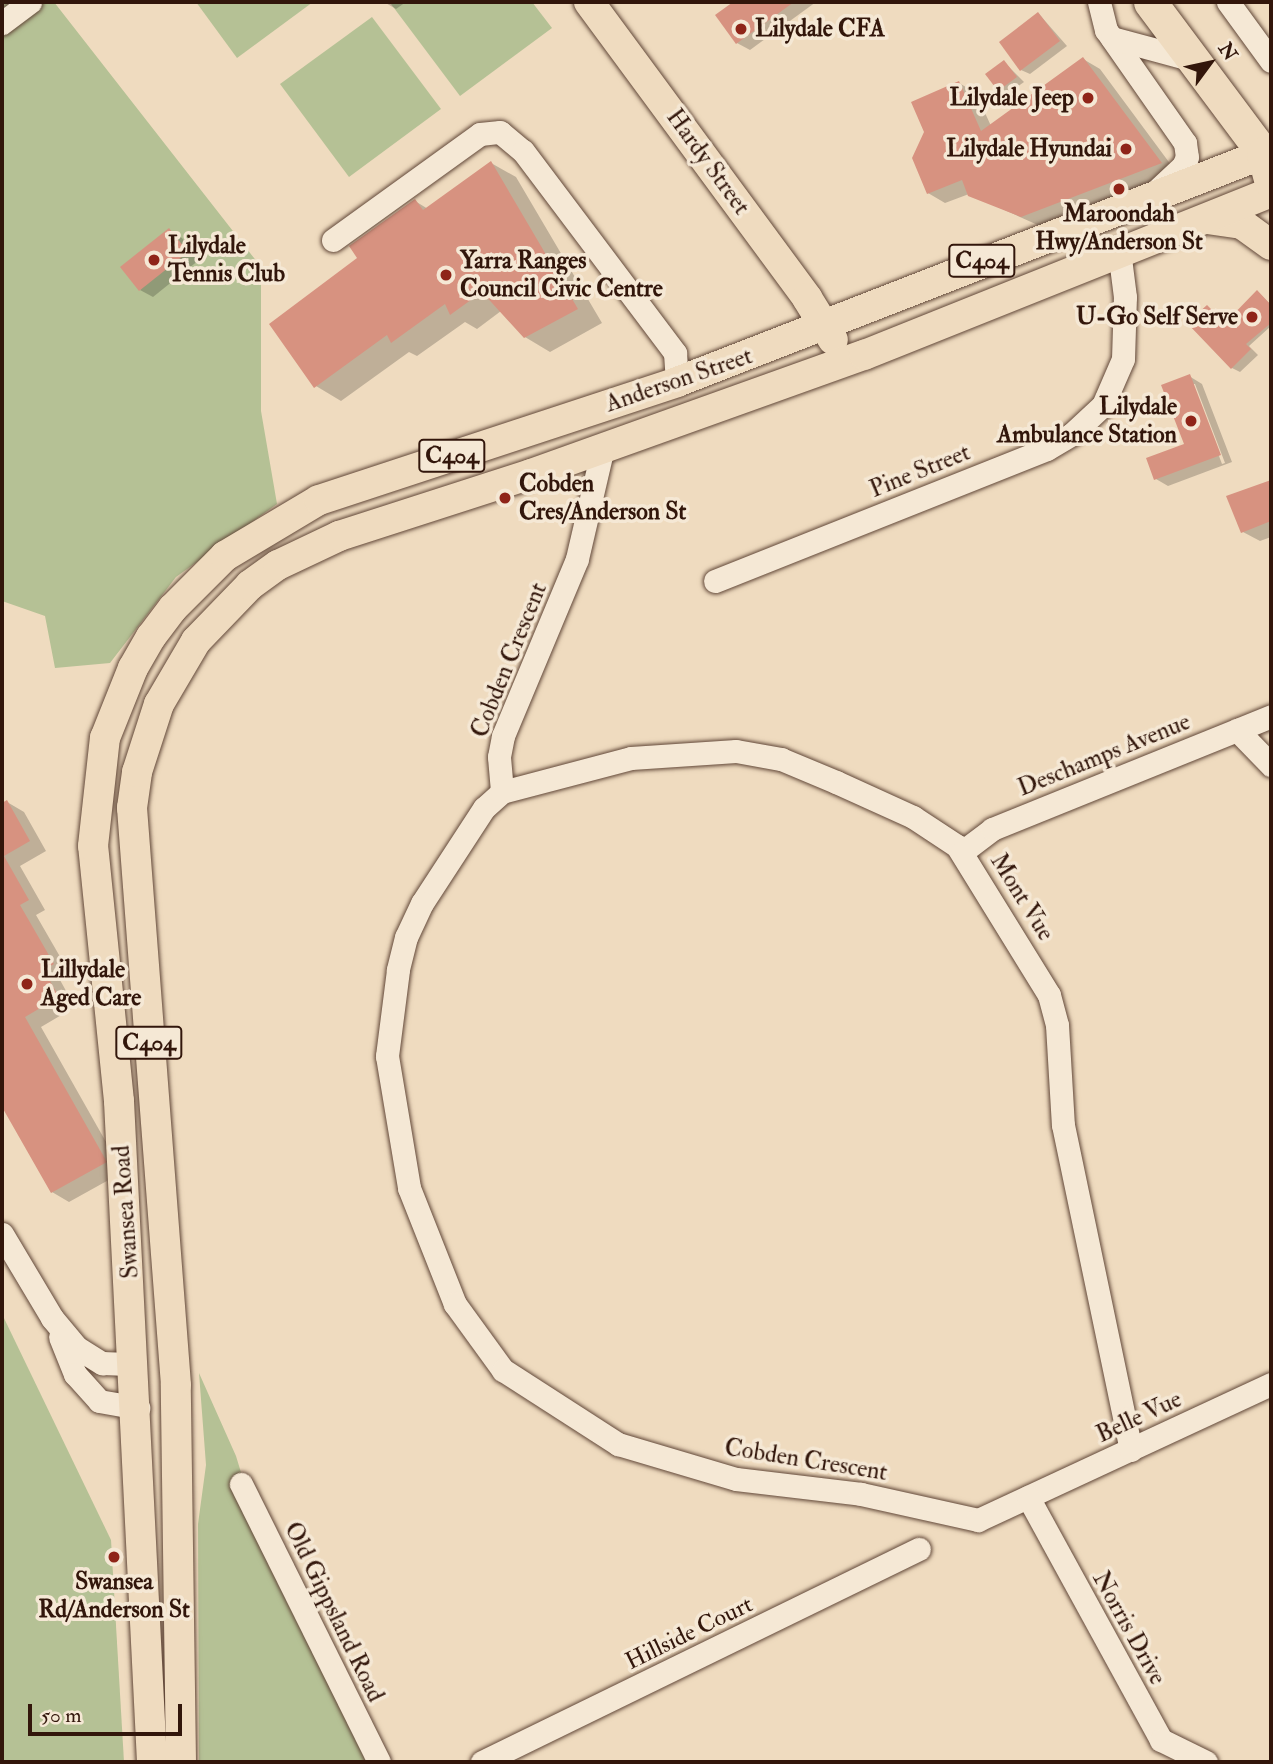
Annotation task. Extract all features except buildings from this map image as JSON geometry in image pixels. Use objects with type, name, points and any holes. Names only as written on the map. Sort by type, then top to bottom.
[{"type":"highway","points":[[1150,2],[1190,59],[1269,161]]},
{"type":"main road","name":"Hardy Street","points":[[589,2],[824,324],[844,362]]},
{"type":"main road","name":"Anderson Street","points":[[133,668],[190,589],[255,535],[319,500],[677,382],[1142,201],[1269,161]]},
{"type":"main road","name":"Anderson Street","points":[[159,704],[196,641],[250,585],[278,565],[339,536],[844,362],[1119,250],[1271,192]]},
{"type":"main road","points":[[1105,215],[1119,250]]},
{"type":"main road","points":[[1194,223],[1235,221],[1271,245]]},
{"type":"main road","points":[[677,382],[693,416]]},
{"type":"main road","points":[[428,463],[507,454],[586,429],[603,447]]},
{"type":"main road","name":"Swansea Road","points":[[133,668],[105,738],[93,846],[119,1101],[138,1408],[152,1762]]},
{"type":"main road","name":"Swansea Road","points":[[159,704],[137,772],[132,845],[176,1385],[181,1762]]},
{"type":"main road","points":[[135,1364],[176,1385]]},
{"type":"main road","points":[[138,1408],[176,1385]]},
{"type":"main road","points":[[139,1474],[158,1458],[178,1455]]},
{"type":"street","points":[[2,23],[30,2]]},
{"type":"street","points":[[1083,2],[1111,36],[1186,148],[1179,172],[1142,201]]},
{"type":"street","points":[[1099,2],[1111,36]]},
{"type":"street","points":[[1228,2],[1271,61]]},
{"type":"street","points":[[1111,36],[1190,59]]},
{"type":"street","points":[[333,240],[468,141],[491,131],[508,136],[523,151],[589,244],[677,356],[677,382]]},
{"type":"street","name":"Pine Street","points":[[715,581],[1047,449],[1072,434],[1103,405],[1123,359],[1125,297],[1119,250]]},
{"type":"street","name":"Cobden Crescent","points":[[603,447],[577,559],[503,736],[499,757],[502,792],[484,808],[451,856],[406,937],[387,1056],[409,1188],[455,1304],[503,1370],[618,1444],[736,1479],[861,1494],[978,1520],[1028,1497]]},
{"type":"street","name":"Deschamps Avenue","points":[[962,852],[992,829],[1271,716]]},
{"type":"street","points":[[1237,730],[1271,765]]},
{"type":"street","name":"Mont Vue","points":[[502,792],[631,758],[736,751],[781,760],[836,782],[943,834],[962,852],[1049,995],[1057,1025],[1063,1125],[1131,1450]]},
{"type":"street","points":[[2,1234],[52,1318],[75,1374],[99,1401],[138,1408]]},
{"type":"street","points":[[52,1318],[89,1358],[102,1363],[135,1364]]},
{"type":"street","name":"Belle Vue","points":[[1028,1497],[1271,1384]]},
{"type":"street","name":"Old Gippsland Road","points":[[242,1484],[379,1762]]},
{"type":"street","name":"Norris Drive","points":[[1028,1497],[1161,1740],[1206,1762]]},
{"type":"street","name":"Hillside Court","points":[[482,1762],[919,1549]]},
{"type":"green space","points":[[2,2],[54,2],[261,267],[261,411],[277,504],[176,577],[110,663],[55,668],[45,616],[2,601]]},
{"type":"green space","points":[[196,2],[313,2],[237,58]]},
{"type":"green space","points":[[532,2],[552,28],[460,96],[391,4]]},
{"type":"green space","points":[[372,17],[441,109],[349,177],[280,84]]},
{"type":"green space","points":[[2,1314],[111,1540],[124,1762],[2,1762]]},
{"type":"green space","points":[[199,1373],[236,1456],[250,1502],[366,1762],[199,1762],[198,1524],[206,1465]]},
{"type":"place","name":"Lilydale CFA","points":[[741,29]]},
{"type":"place","name":"Lilydale Jeep","points":[[1088,98]]},
{"type":"place","name":"Lilydale Hyundai","points":[[1126,149]]},
{"type":"place","name":"Maroondah Hwy/Anderson St","points":[[1119,189]]},
{"type":"place","name":"Lilydale Tennis Club","points":[[154,260]]},
{"type":"place","name":"Yarra Ranges Council Civic Centre","points":[[446,275]]},
{"type":"place","name":"U-Go Self Serve","points":[[1252,317]]},
{"type":"place","name":"Lilydale Ambulance Station","points":[[1191,421]]},
{"type":"place","name":"Cobden Cres/Anderson St","points":[[505,498]]},
{"type":"place","name":"Lillydale Aged Care","points":[[27,984]]},
{"type":"place","name":"Swansea Rd/Anderson St","points":[[114,1557]]}]
